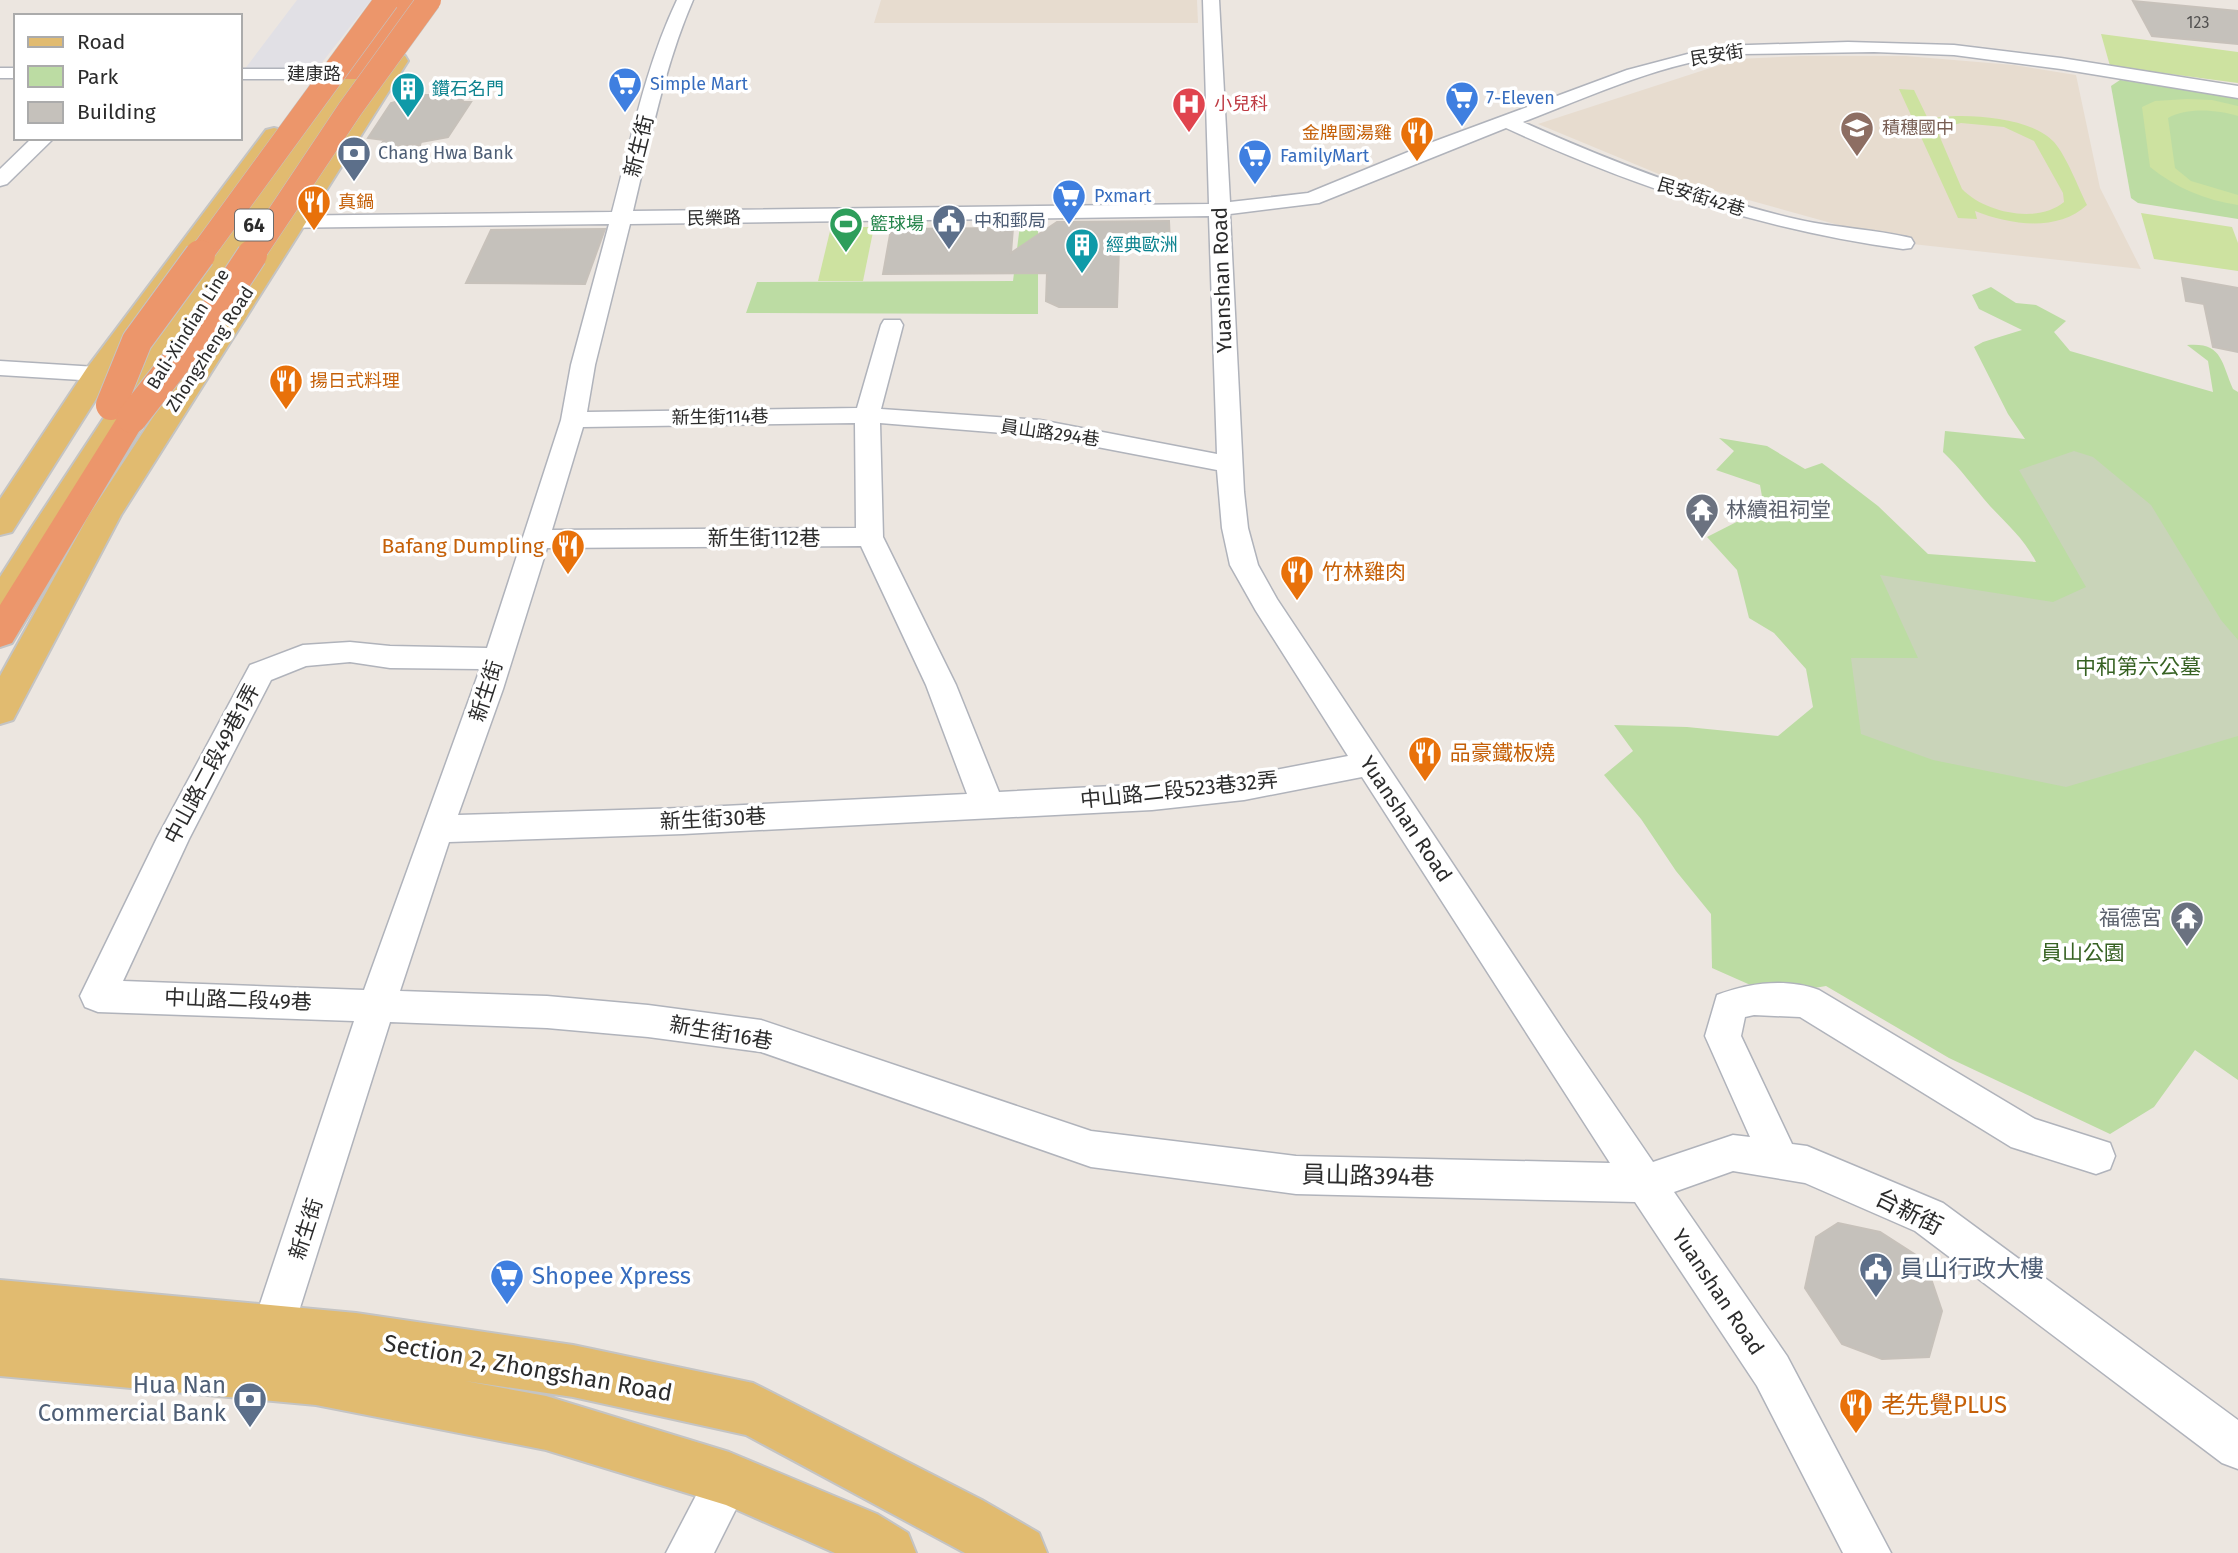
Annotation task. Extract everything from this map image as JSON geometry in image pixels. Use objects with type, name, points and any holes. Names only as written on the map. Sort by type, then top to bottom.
[{"type":"highway","points":[[122,411],[137,341],[387,0]]},
{"type":"highway","name":"Bali-Xindian Line","points":[[0,634],[122,411],[401,0]]},
{"type":"highway","points":[[351,74],[407,0]]},
{"type":"highway","name":"Bali-Xindian Line","points":[[0,584],[334,108],[416,0]]},
{"type":"highway","points":[[122,411],[211,317],[350,109],[429,0]]},
{"type":"main road","points":[[0,524],[97,374],[318,74],[378,0]]},
{"type":"main road","name":"Zhongzheng Road","points":[[0,710],[105,515],[292,222],[439,0]]},
{"type":"main road","points":[[0,605],[133,394],[351,74]]},
{"type":"main road","name":"Section 2, Zhongshan Road","points":[[0,1305],[264,1353],[316,1379],[546,1423],[729,1479],[857,1534],[888,1553]]},
{"type":"main road","name":"Section 2, Zhongshan Road","points":[[0,1350],[264,1353],[356,1339],[573,1371],[753,1410],[1019,1553]]},
{"type":"street","name":"新生街","points":[[264,1353],[377,1005],[488,689],[536,539],[573,420],[583,365],[655,84],[674,24],[685,0]]},
{"type":"street","name":"Yuanshan Road","points":[[1212,0],[1231,465],[1235,528],[1244,565],[1266,604],[1552,1045],[1772,1371],[1868,1553]]},
{"type":"street","name":"民安街","points":[[1219,210],[1312,199],[1437,147],[1633,74],[1718,51],[1901,48],[1953,50],[2016,57],[2238,92]]},
{"type":"street","name":"建康路","points":[[242,74],[388,74]]},
{"type":"street","name":"民安街42巷","points":[[1508,122],[1583,157],[1693,197],[1833,233],[1903,243]]},
{"type":"street","points":[[0,180],[42,140]]},
{"type":"street","name":"民樂路","points":[[208,222],[1219,210]]},
{"type":"street","points":[[892,325],[867,415],[870,537],[940,685],[988,806]]},
{"type":"street","points":[[0,368],[97,374]]},
{"type":"street","name":"員山路294巷","points":[[867,415],[1040,428],[1231,465]]},
{"type":"street","name":"新生街114巷","points":[[573,420],[867,415]]},
{"type":"street","name":"新生街112巷","points":[[536,539],[870,537]]},
{"type":"street","name":"中山路二段49巷1弄","points":[[98,996],[173,838],[260,673],[303,656],[350,652],[390,657],[496,659]]},
{"type":"street","name":"中山路二段523巷32弄","points":[[988,806],[1152,797],[1244,788],[1369,764]]},
{"type":"street","name":"新生街30巷","points":[[437,829],[683,821],[988,806]]},
{"type":"street","name":"中山路二段49巷","points":[[98,996],[377,1005]]},
{"type":"street","points":[[1780,1160],[1723,1036],[1730,1006],[1754,999],[1806,1001],[2025,1134],[2096,1156]]},
{"type":"street","name":"新生街16巷","points":[[377,1005],[547,1012],[648,1021],[761,1036],[1091,1149]]},
{"type":"street","name":"員山路394巷","points":[[1091,1149],[1296,1175],[1646,1183]]},
{"type":"street","name":"台新街","points":[[1646,1183],[1733,1153],[1807,1165],[1929,1217],[2238,1447]]},
{"type":"street","points":[[689,1553],[729,1479]]},
{"type":"shaded area","points":[[297,0],[371,0],[317,69],[244,70]]},
{"type":"shaded area","points":[[881,0],[1197,0],[1198,23],[874,23]]},
{"type":"shaded area","name":"積穗國中","points":[[1906,56],[2014,65],[2076,75],[2100,188],[2141,269],[1903,243],[1666,177],[1538,124],[1738,59]]},
{"type":"green space","points":[[2101,34],[2238,52],[2238,83],[2110,66]]},
{"type":"green space","points":[[2120,80],[2238,97],[2238,219],[2138,203],[2131,198],[2111,86]]},
{"type":"green space","points":[[1899,89],[1914,90],[1928,119],[1958,116],[1994,118],[2029,126],[2043,133],[2054,142],[2063,156],[2087,205],[2075,214],[2048,222],[2003,220],[1975,211],[1977,219],[1958,218]],"holes":[[[1961,123],[2004,127],[2034,141],[2063,193],[2064,202],[2040,213],[2012,213],[1984,204],[1962,189],[1939,135],[1941,128]]]},
{"type":"green space","points":[[2212,100],[2238,106],[2238,116],[2203,111],[2184,112],[2168,118],[2175,168],[2191,181],[2238,195],[2238,205],[2191,192],[2150,167],[2142,107],[2155,101]]},
{"type":"green space","points":[[2141,213],[2232,227],[2238,243],[2238,271],[2154,259]]},
{"type":"green space","points":[[1020,225],[1038,225],[1038,314],[746,313],[757,282],[1013,281]]},
{"type":"green space","name":"籃球場","points":[[831,227],[874,227],[863,281],[818,281]]},
{"type":"green space","name":"員山公園","points":[[1991,287],[2016,303],[2036,305],[2066,321],[2054,332],[2070,351],[2213,392],[2208,361],[2187,345],[2207,347],[2219,355],[2233,389],[2238,392],[2238,1080],[2195,1050],[2154,1107],[2110,1134],[1949,1058],[1826,986],[1773,995],[1712,968],[1711,914],[1676,871],[1641,819],[1604,775],[1633,751],[1614,725],[1687,727],[1778,736],[1813,707],[1806,669],[1774,633],[1749,618],[1737,570],[1707,537],[1764,508],[1760,485],[1716,470],[1734,451],[1719,438],[1767,446],[1805,469],[1822,463],[1878,506],[1928,554],[2036,562],[2021,539],[1943,452],[1945,431],[2025,439],[2008,414],[1974,347],[2022,330],[1979,309],[1972,295]]},
{"type":"green space","name":"中和第六公墓","points":[[2074,451],[2093,457],[2151,505],[2221,620],[2238,640],[2238,736],[2066,787],[1933,760],[1861,734],[1851,658],[1918,658],[1880,575],[2053,602],[2086,587],[2019,470]]},
{"type":"building","points":[[2133,1],[2238,11],[2238,44],[2152,36]]},
{"type":"building","name":"鑽石名門","points":[[421,95],[449,95],[447,97],[463,100],[461,102],[471,102],[448,137],[421,142],[420,145],[389,146],[391,143],[382,143],[384,140],[368,138],[391,103]]},
{"type":"building","points":[[1169,221],[1170,244],[1153,244],[1153,249],[1119,249],[1117,307],[1059,307],[1046,301],[1047,273],[883,274],[891,229],[1013,228],[1011,253],[1057,222]]},
{"type":"building","points":[[605,229],[585,284],[466,283],[491,230]]},
{"type":"building","points":[[2182,278],[2238,288],[2238,352],[2213,347],[2204,304],[2186,301]]},
{"type":"building","name":"員山行政大樓","points":[[1838,1223],[1880,1232],[1925,1261],[1942,1311],[1929,1357],[1882,1359],[1842,1344],[1805,1288],[1816,1237]]},
{"type":"place","name":"Simple Mart","points":[[625,114]]},
{"type":"place","name":"鑽石名門","points":[[408,119]]},
{"type":"place","name":"7-Eleven","points":[[1462,128]]},
{"type":"place","name":"小兒科","points":[[1189,134]]},
{"type":"place","name":"積穗國中","points":[[1857,158]]},
{"type":"place","name":"金牌國湯雞","points":[[1417,163]]},
{"type":"place","name":"Chang Hwa Bank","points":[[354,183]]},
{"type":"place","name":"FamilyMart","points":[[1255,186]]},
{"type":"place","name":"Pxmart","points":[[1069,226]]},
{"type":"place","name":"真鍋","points":[[314,232]]},
{"type":"place","name":"中和郵局","points":[[949,251]]},
{"type":"place","name":"籃球場","points":[[846,254]]},
{"type":"place","name":"經典歐洲","points":[[1082,275]]},
{"type":"place","name":"揚日式料理","points":[[286,411]]},
{"type":"place","name":"林續祖祠堂","points":[[1702,540]]},
{"type":"place","name":"Bafang Dumpling","points":[[568,576]]},
{"type":"place","name":"竹林雞肉","points":[[1297,602]]},
{"type":"place","name":"品豪鐵板燒","points":[[1425,783]]},
{"type":"place","name":"福德宮","points":[[2187,948]]},
{"type":"place","name":"員山行政大樓","points":[[1876,1299]]},
{"type":"place","name":"Shopee Xpress","points":[[507,1306]]},
{"type":"place","name":"Hua Nan Commercial Bank","points":[[250,1429]]},
{"type":"place","name":"老先覺PLUS","points":[[1856,1435]]}]
